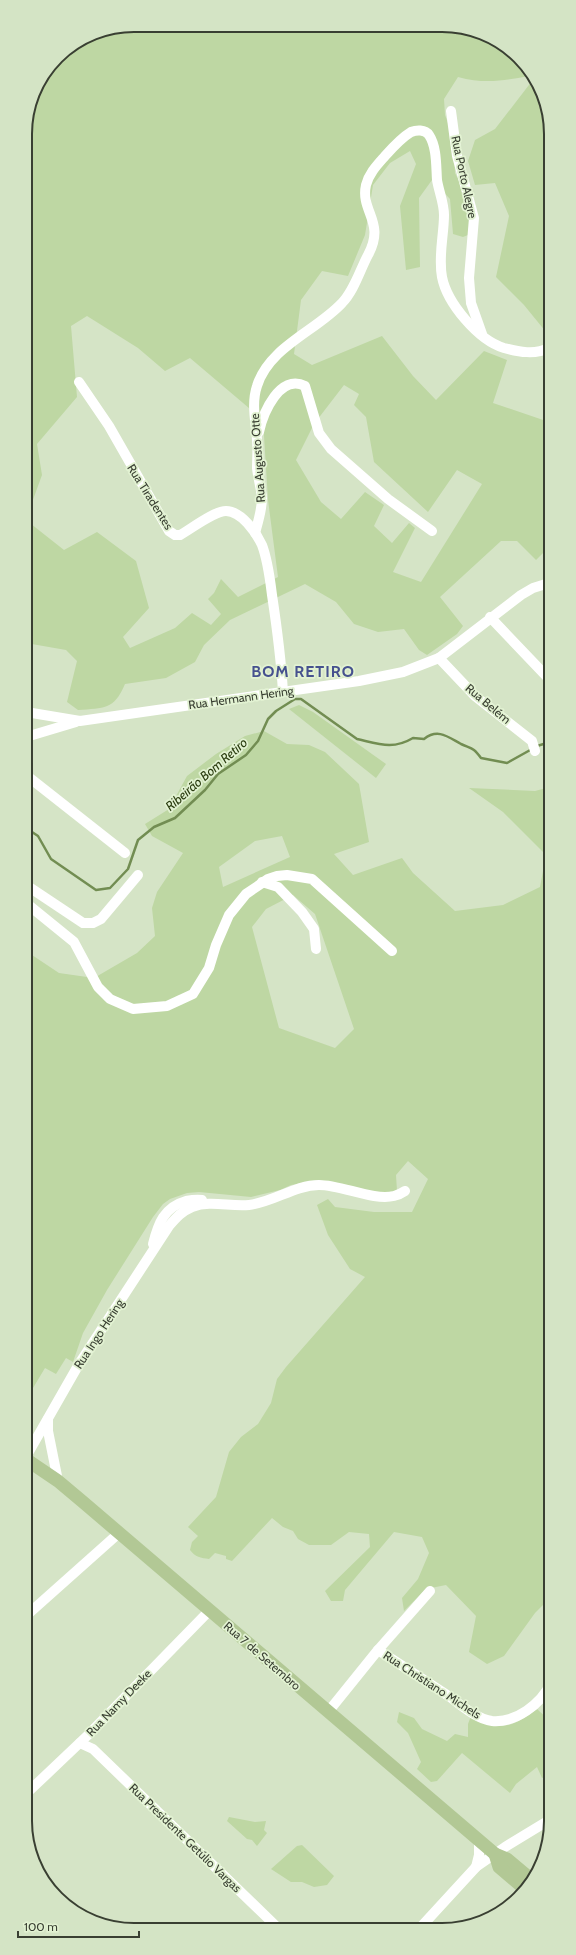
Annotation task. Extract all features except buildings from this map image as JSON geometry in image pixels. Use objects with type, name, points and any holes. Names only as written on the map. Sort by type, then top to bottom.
[{"type":"main road","name":"Rua 7 de Setembro","points":[[32,1463],[58,1481],[478,1841],[495,1854],[507,1859],[527,1876]]},
{"type":"main road","name":"Rua 7 de Setembro","points":[[495,1854],[499,1867],[521,1886]]},
{"type":"street","name":"Rua Porto Alegre","points":[[451,111],[457,156],[474,218],[469,278],[471,303],[483,336]]},
{"type":"street","name":"Rua Augusto Otte","points":[[255,533],[260,517],[262,500],[257,470],[257,442],[254,403],[257,386],[264,372],[275,357],[336,309],[349,293],[374,242],[376,230],[365,195],[366,183],[374,169],[400,140],[417,130],[426,132],[429,135],[435,153],[438,182],[444,213],[440,263],[442,279],[453,302],[467,322],[496,345],[516,351],[531,352],[544,350]]},
{"type":"street","name":"Rua Tiradentes","points":[[80,382],[109,426],[169,531],[175,535],[180,535],[224,511],[233,512],[255,533],[262,544],[270,578],[280,646],[283,692]]},
{"type":"street","points":[[257,442],[262,417],[272,400],[283,388],[293,383],[299,383],[305,386],[308,391],[319,433],[331,449],[388,499],[432,531]]},
{"type":"street","name":"Rua Hermann Hering","points":[[32,713],[80,721],[380,678],[416,668],[439,658],[465,639],[490,617],[521,595],[533,588],[544,585]]},
{"type":"street","points":[[490,617],[544,674]]},
{"type":"street","name":"Rua Belém","points":[[439,658],[475,696],[533,746]]},
{"type":"street","points":[[37,734],[40,723],[39,714]]},
{"type":"street","points":[[32,735],[80,721]]},
{"type":"street","points":[[32,780],[125,853]]},
{"type":"street","points":[[32,907],[74,942],[98,987],[110,999],[133,1009],[167,1006],[193,994],[209,968],[216,945],[229,915],[246,894],[262,882],[277,876],[287,874],[312,879],[392,950]]},
{"type":"street","points":[[32,889],[84,923],[93,924],[100,919],[138,876]]},
{"type":"street","points":[[262,882],[278,887],[302,912],[314,928],[316,949]]},
{"type":"street","name":"Rua Ingo Hering","points":[[32,1446],[79,1364],[169,1226],[182,1212],[192,1207],[217,1203],[249,1205],[309,1185],[332,1186],[381,1196],[394,1196],[405,1191]]},
{"type":"street","points":[[48,1417],[48,1431],[58,1481]]},
{"type":"street","points":[[32,1611],[119,1533]]},
{"type":"street","points":[[378,1650],[430,1591]]},
{"type":"street","name":"Rua Namy Deeke","points":[[32,1788],[88,1735],[209,1611]]},
{"type":"street","name":"Rua Christiano Michels","points":[[328,1712],[378,1650],[471,1711],[491,1721],[502,1721],[517,1717],[544,1694]]},
{"type":"street","name":"Rua Presidente Getúlio Vargas","points":[[88,1735],[93,1749]]},
{"type":"street","name":"Rua Presidente Getúlio Vargas","points":[[80,1743],[93,1749],[273,1923]]},
{"type":"street","points":[[425,1923],[476,1868],[495,1854],[544,1823]]},
{"type":"street","points":[[476,1868],[479,1855],[478,1841]]},
{"type":"green space","points":[[128,32],[448,32],[468,35],[481,40],[504,53],[519,67],[526,77],[494,81],[458,77],[444,99],[445,115],[451,131],[454,147],[455,173],[467,196],[470,217],[468,235],[463,237],[453,234],[450,199],[432,180],[419,198],[420,267],[406,270],[400,206],[416,164],[410,151],[390,163],[373,185],[365,235],[348,276],[322,271],[301,300],[294,354],[312,365],[382,336],[413,376],[436,400],[484,351],[507,360],[493,403],[544,420],[544,552],[536,560],[517,541],[501,541],[440,597],[463,626],[457,634],[427,655],[419,650],[404,629],[378,632],[354,624],[336,602],[305,584],[230,620],[204,645],[195,662],[166,678],[125,684],[117,699],[107,706],[95,709],[78,710],[67,702],[77,661],[66,650],[32,644],[32,525],[64,550],[97,532],[136,561],[149,608],[123,637],[130,648],[175,628],[192,613],[211,625],[221,614],[208,599],[214,593],[221,579],[238,597],[278,577],[268,500],[263,420],[190,358],[165,371],[138,348],[87,316],[71,326],[77,397],[37,444],[42,475],[32,502],[32,128],[35,108],[46,83],[57,67],[72,53],[95,40],[108,35]],"holes":[[[344,385],[359,394],[354,405],[366,417],[374,462],[428,512],[457,470],[482,484],[421,582],[393,572],[415,528],[409,523],[392,543],[374,526],[384,505],[365,492],[341,519],[321,502],[296,460],[314,424]]]},
{"type":"green space","points":[[530,84],[539,101],[544,128],[544,330],[524,305],[496,277],[509,216],[495,183],[475,185],[468,161],[475,140],[495,129]]},
{"type":"green space","points":[[299,705],[313,712],[386,764],[376,778],[289,709]]},
{"type":"green space","points":[[264,731],[287,744],[309,745],[325,752],[359,784],[369,842],[334,854],[353,875],[402,858],[413,873],[455,911],[503,905],[540,887],[544,866],[544,1604],[535,1613],[504,1656],[487,1664],[469,1652],[476,1616],[446,1585],[426,1589],[404,1611],[402,1598],[418,1579],[429,1553],[422,1537],[394,1532],[345,1590],[343,1601],[331,1601],[325,1591],[370,1547],[369,1534],[349,1532],[331,1545],[309,1545],[298,1539],[293,1531],[283,1527],[272,1518],[232,1561],[226,1559],[226,1556],[215,1553],[209,1559],[201,1558],[196,1556],[190,1550],[192,1542],[198,1536],[188,1527],[216,1497],[229,1452],[241,1437],[258,1424],[271,1403],[277,1379],[286,1367],[365,1277],[350,1269],[328,1235],[317,1205],[328,1199],[335,1207],[374,1212],[412,1212],[428,1179],[408,1161],[396,1175],[397,1191],[381,1193],[319,1180],[291,1185],[280,1190],[251,1197],[199,1192],[187,1193],[170,1199],[163,1204],[153,1217],[107,1290],[83,1333],[73,1362],[66,1358],[56,1374],[45,1368],[32,1390],[32,955],[59,973],[94,978],[137,953],[155,936],[152,908],[157,892],[183,853],[152,836],[145,824],[169,809],[187,776],[216,754],[245,736]],"holes":[[[282,836],[290,857],[223,887],[219,867],[255,841]],[[293,895],[315,914],[354,1029],[335,1048],[279,1028],[252,927],[266,909]]]},
{"type":"green space","points":[[469,788],[535,791],[544,789],[544,853],[503,812]]},
{"type":"green space","points":[[537,1709],[544,1716],[544,1777],[542,1778],[537,1767],[516,1784],[510,1793],[462,1753],[437,1781],[431,1782],[417,1769],[421,1762],[408,1733],[397,1722],[399,1712],[414,1718],[422,1729],[447,1741],[455,1734],[468,1737],[468,1724],[471,1716],[490,1724],[505,1726],[528,1716]]},
{"type":"green space","points":[[229,1817],[255,1822],[266,1821],[264,1830],[267,1833],[257,1846],[252,1840],[247,1839],[227,1821]]},
{"type":"green space","points":[[302,1845],[334,1876],[327,1885],[314,1887],[302,1882],[291,1882],[271,1869],[297,1846]]},
{"type":"waterway","name":"Ribeirão Bom Retiro","points":[[32,832],[38,836],[51,859],[96,890],[110,888],[128,869],[138,840],[154,827],[175,818],[205,790],[218,774],[246,755],[258,741],[268,719],[276,711],[295,699],[301,699],[357,739],[372,743],[392,745],[406,742],[413,738],[424,739],[434,734],[438,734],[447,736],[472,749],[481,758],[507,763],[532,749]]},
{"type":"waterway","name":"Ribeirão Bom Retiro","points":[[537,746],[544,744]]},
{"type":"district","name":"BOM RETIRO","points":[[303,671]]}]
